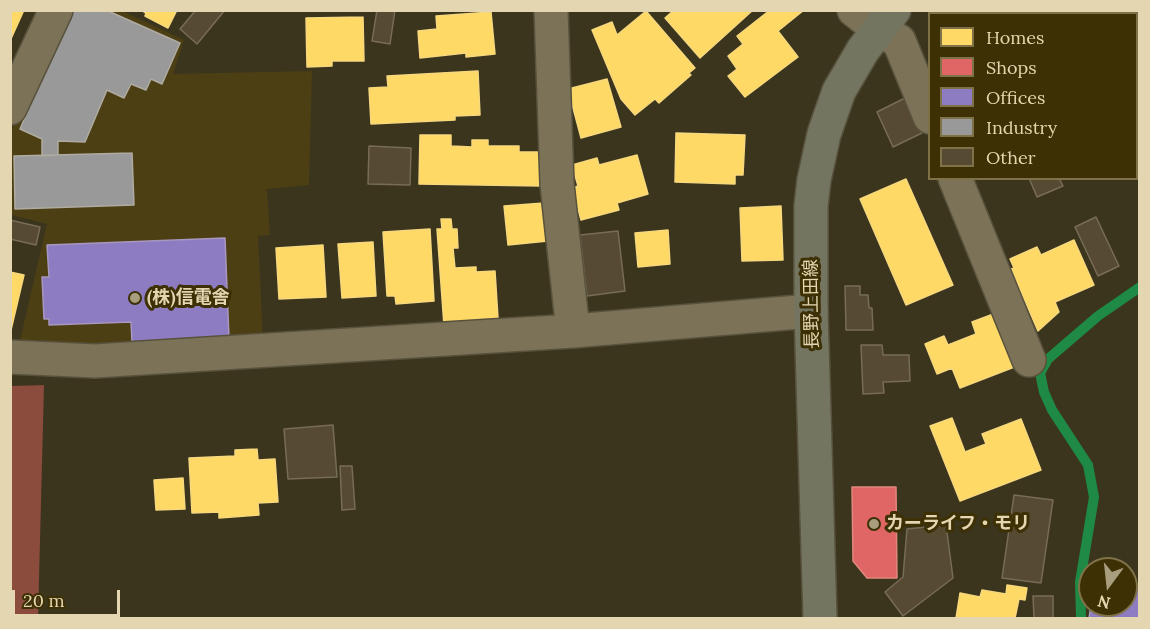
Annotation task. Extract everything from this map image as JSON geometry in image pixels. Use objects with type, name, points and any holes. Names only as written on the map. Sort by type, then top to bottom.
[{"type":"main road","name":"長野上田線","points":[[820,618],[811,311],[811,206],[822,142],[839,91],[875,17]]},
{"type":"street","points":[[10,108],[56,10]]},
{"type":"street","points":[[551,10],[557,184],[573,331]]},
{"type":"street","points":[[875,17],[899,40],[928,107]]},
{"type":"street","points":[[956,180],[1029,360]]},
{"type":"street","points":[[10,357],[95,361],[573,331],[811,311]]},
{"type":"shaded area","points":[[69,11],[122,11],[184,40],[173,74],[312,71],[309,185],[267,189],[270,235],[258,236],[263,340],[18,349],[47,224],[12,215],[10,134]]},
{"type":"shaded area","points":[[44,385],[38,618],[11,618],[11,386]]},
{"type":"building: Homes","points":[[10,10],[24,10],[10,41]]},
{"type":"building: Homes","points":[[141,10],[177,10],[168,28],[145,16],[146,13]]},
{"type":"building: Homes","points":[[674,10],[753,10],[700,58],[665,18]]},
{"type":"building: Homes","points":[[770,10],[804,10],[778,31],[798,57],[745,97],[728,76],[737,69],[728,56],[743,44],[737,36]]},
{"type":"building: Homes","points":[[984,10],[1058,10],[1056,12],[982,12]]},
{"type":"building: Homes","points":[[646,11],[695,68],[689,73],[691,75],[659,103],[655,99],[635,115],[621,99],[592,30],[612,22],[617,35]]},
{"type":"building: Homes","points":[[491,12],[495,54],[466,57],[466,53],[420,58],[418,31],[437,29],[436,16]]},
{"type":"building: Homes","points":[[363,17],[364,61],[332,61],[332,66],[307,67],[306,18]]},
{"type":"building: Homes","points":[[478,71],[480,115],[455,116],[455,120],[371,124],[369,88],[388,87],[387,76]]},
{"type":"building: Homes","points":[[607,79],[621,127],[581,138],[568,89]]},
{"type":"building: Homes","points":[[676,133],[745,135],[743,175],[735,175],[735,184],[675,182]]},
{"type":"building: Homes","points":[[420,135],[451,135],[451,146],[472,147],[472,140],[488,140],[488,146],[519,146],[519,152],[542,152],[541,186],[419,184]]},
{"type":"building: Homes","points":[[637,155],[648,194],[617,203],[619,210],[581,220],[572,188],[578,186],[572,165],[597,158],[599,165]]},
{"type":"building: Homes","points":[[906,179],[953,285],[906,305],[860,199]]},
{"type":"building: Homes","points":[[544,203],[548,241],[508,245],[504,206]]},
{"type":"building: Homes","points":[[781,206],[783,260],[742,261],[740,208]]},
{"type":"building: Homes","points":[[441,219],[451,219],[452,229],[457,229],[458,248],[453,248],[455,268],[476,267],[476,272],[495,271],[498,318],[458,321],[458,325],[444,326],[437,229],[442,229]]},
{"type":"building: Homes","points":[[430,229],[434,301],[396,304],[395,296],[387,296],[383,232]]},
{"type":"building: Homes","points":[[668,230],[670,264],[638,267],[635,233]]},
{"type":"building: Homes","points":[[1074,240],[1094,285],[1055,302],[1059,312],[1038,331],[1011,269],[1014,268],[1010,259],[1037,247],[1041,255]]},
{"type":"building: Homes","points":[[373,242],[376,296],[342,298],[338,244]]},
{"type":"building: Homes","points":[[323,245],[326,297],[279,299],[276,248]]},
{"type":"building: Homes","points":[[10,272],[24,275],[11,330],[10,330]]},
{"type":"building: Homes","points":[[996,313],[1017,366],[960,388],[952,368],[937,374],[925,344],[944,336],[948,345],[976,334],[972,322]]},
{"type":"building: Homes","points":[[952,418],[965,452],[986,444],[982,434],[1021,419],[1041,470],[960,501],[930,426]]},
{"type":"building: Homes","points":[[257,449],[258,460],[275,459],[278,502],[258,503],[259,515],[219,518],[219,512],[192,513],[189,458],[235,456],[235,450]]},
{"type":"building: Homes","points":[[183,478],[185,509],[156,510],[154,480]]},
{"type":"building: Homes","points":[[1007,585],[1027,588],[1025,600],[1019,599],[1015,618],[956,618],[960,593],[980,597],[982,590],[1006,594]]},
{"type":"building: Shops","name":"カーライフ・モリ","points":[[852,487],[896,487],[897,578],[867,578],[853,561]]},
{"type":"building: Offices","name":"(株)信電舎","points":[[225,238],[229,338],[132,342],[131,322],[49,325],[49,319],[44,319],[42,277],[49,277],[47,245]]},
{"type":"building: Offices","points":[[1138,587],[1140,587],[1140,618],[1089,618],[1138,617]]},
{"type":"building: Industry","points":[[72,10],[106,10],[180,43],[162,84],[151,79],[146,90],[131,84],[124,98],[107,90],[85,142],[58,141],[58,155],[42,156],[42,139],[20,129]]},
{"type":"building: Industry","points":[[132,153],[134,205],[15,209],[14,156]]},
{"type":"building: Other","points":[[196,10],[225,10],[197,44],[180,29]]},
{"type":"building: Other","points":[[377,10],[395,10],[390,44],[372,41]]},
{"type":"building: Other","points":[[905,98],[922,133],[893,147],[877,112]]},
{"type":"building: Other","points":[[369,146],[411,148],[410,185],[368,184]]},
{"type":"building: Other","points":[[1030,180],[1060,180],[1063,186],[1037,197]]},
{"type":"building: Other","points":[[1096,217],[1119,266],[1098,276],[1075,227]]},
{"type":"building: Other","points":[[10,220],[40,227],[36,245],[10,239]]},
{"type":"building: Other","points":[[618,231],[625,291],[587,296],[580,235]]},
{"type":"building: Other","points":[[845,286],[860,286],[860,295],[868,295],[869,308],[872,308],[873,330],[846,330]]},
{"type":"building: Other","points":[[861,345],[882,345],[883,355],[909,355],[910,381],[883,382],[884,393],[863,394]]},
{"type":"building: Other","points":[[333,425],[337,477],[288,479],[284,429]]},
{"type":"building: Other","points":[[340,466],[352,466],[355,509],[342,510]]},
{"type":"building: Other","points":[[1014,495],[1053,500],[1041,583],[1002,578]]},
{"type":"building: Other","points":[[946,525],[953,578],[903,616],[885,592],[903,577],[907,529]]},
{"type":"building: Other","points":[[1033,596],[1053,596],[1053,618],[1034,618]]},
{"type":"waterway","points":[[1081,618],[1080,582],[1094,497],[1088,465],[1052,410],[1044,392],[1040,373],[1048,359],[1098,316],[1140,287]]},
{"type":"place","name":"(株)信電舎","points":[[135,298]]},
{"type":"place","name":"カーライフ・モリ","points":[[874,524]]}]
